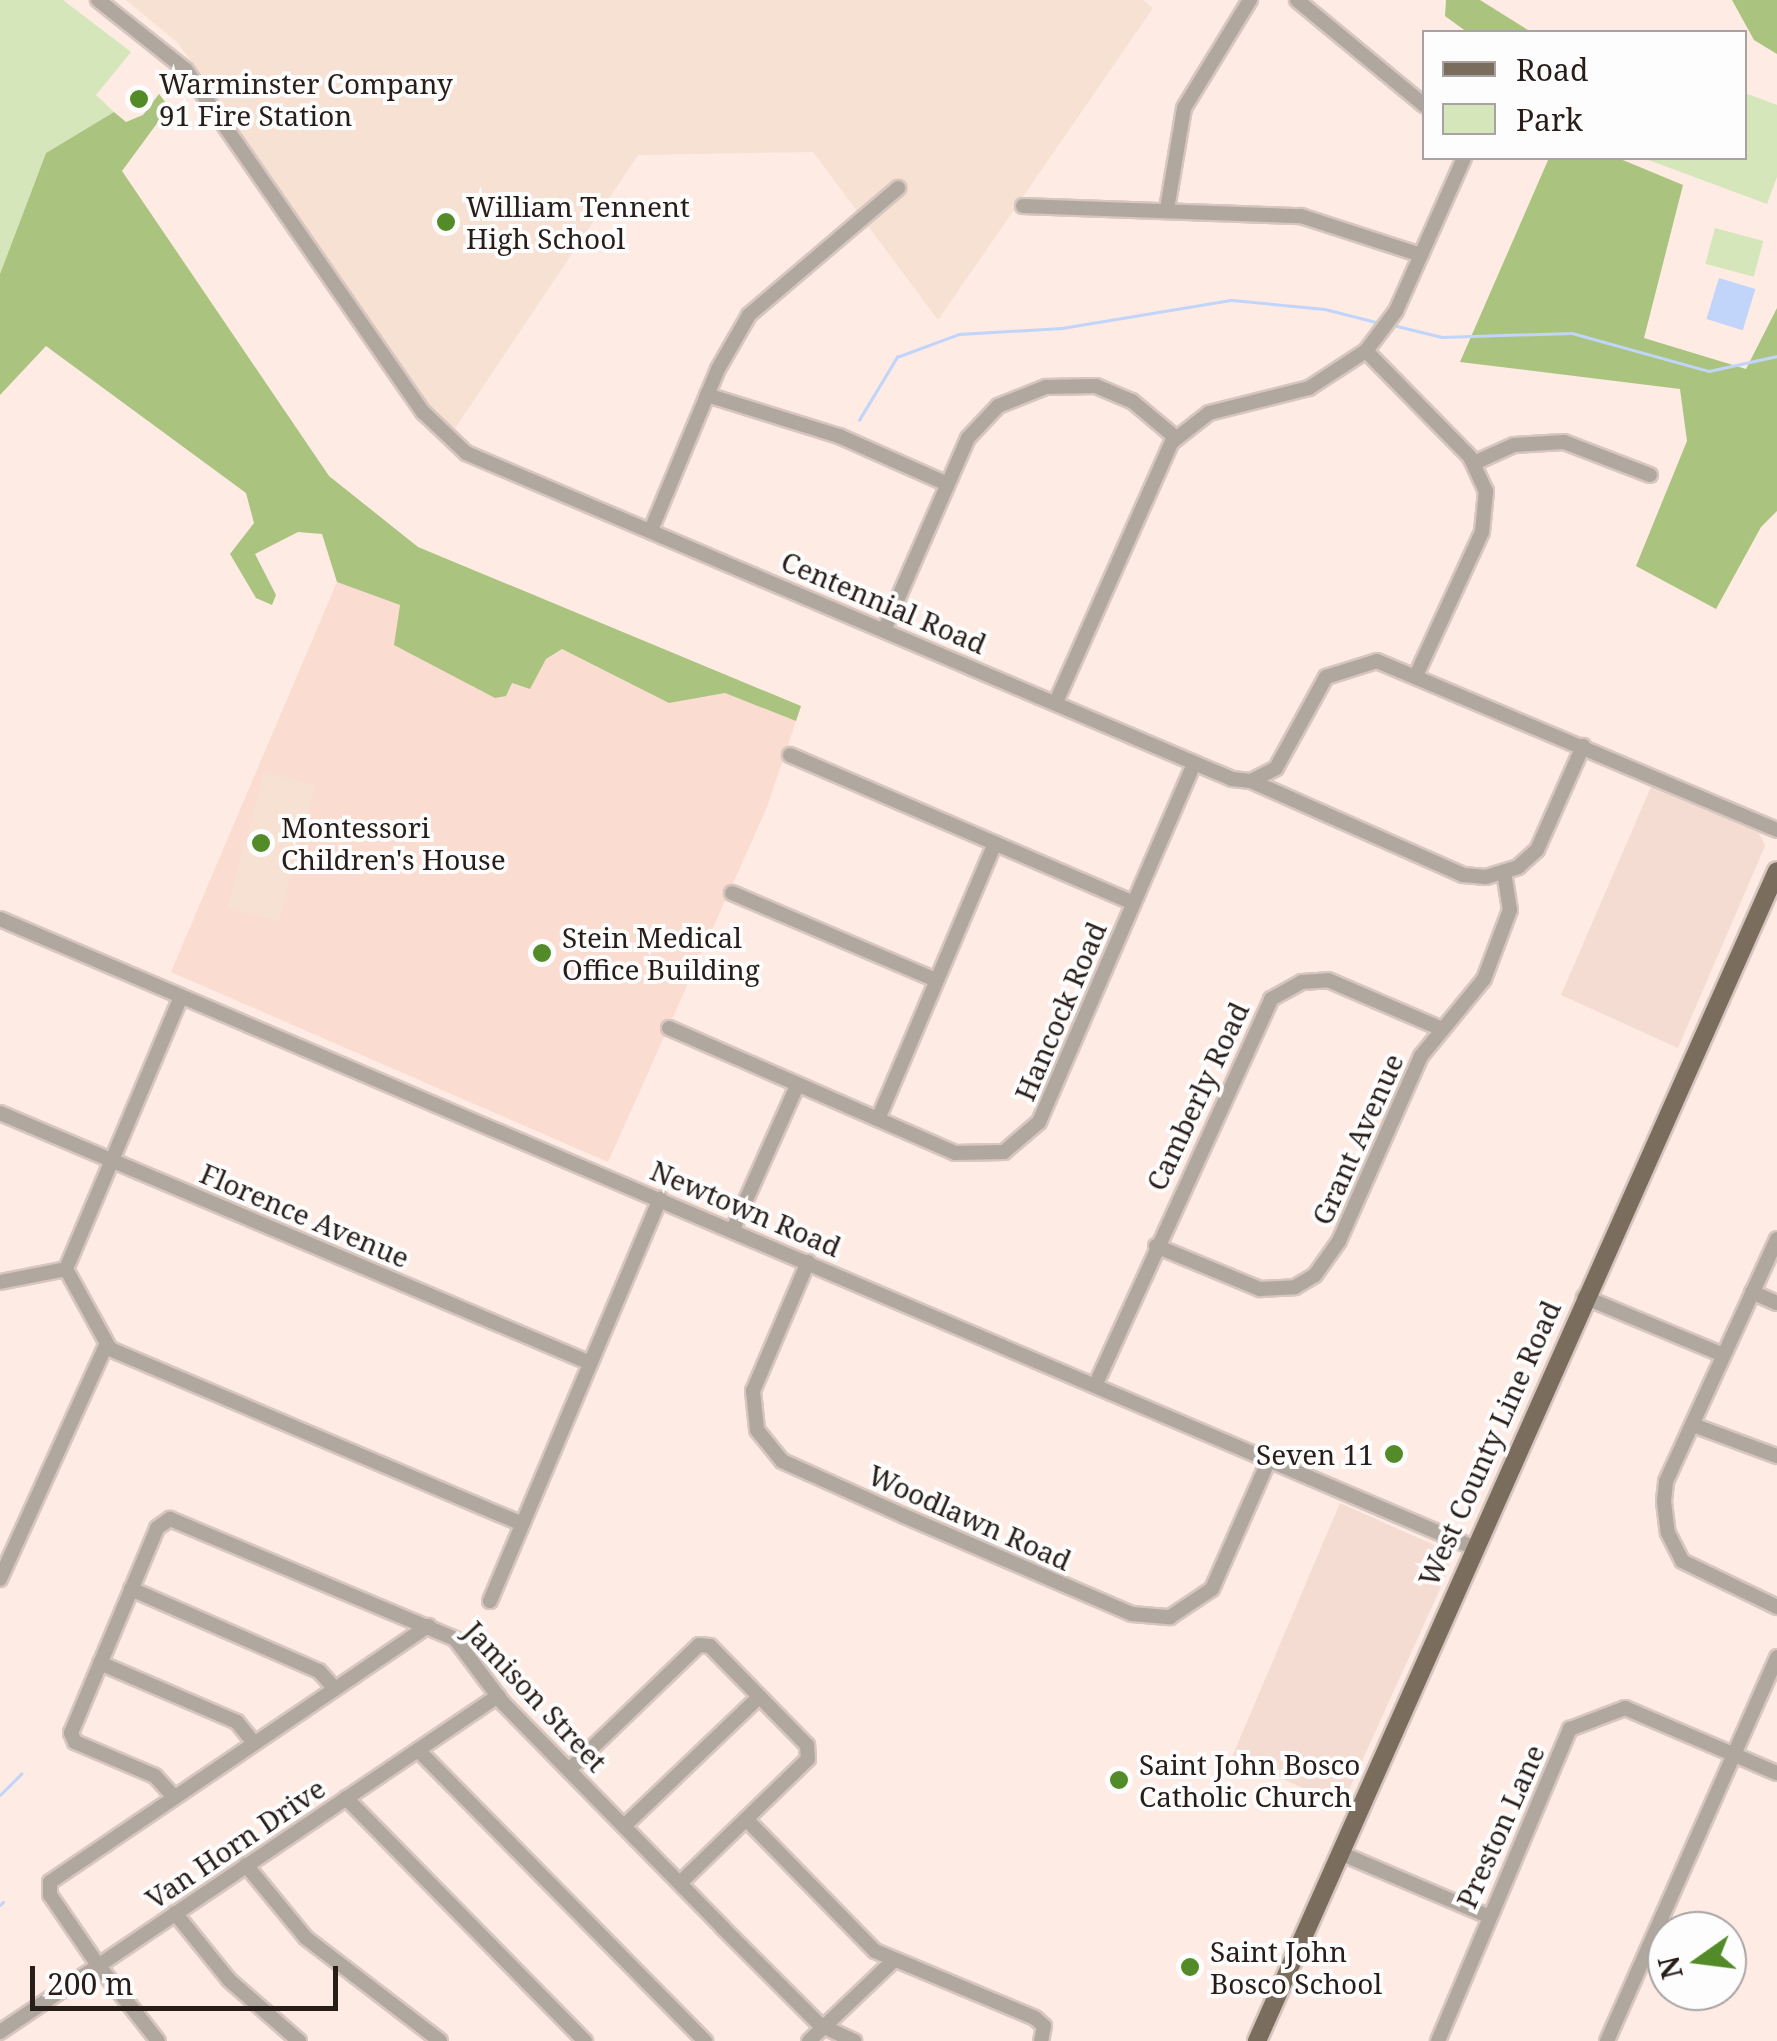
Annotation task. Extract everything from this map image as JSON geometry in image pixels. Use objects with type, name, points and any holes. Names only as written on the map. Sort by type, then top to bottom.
[{"type":"main road","name":"West County Line Road","points":[[1257,2041],[1472,1547],[1777,871]]},
{"type":"street","name":"Centennial Road","points":[[98,0],[186,70],[442,435],[466,454],[885,628],[1194,763],[1251,781],[1463,875],[1504,874]]},
{"type":"street","points":[[1167,208],[1184,108],[1250,0]]},
{"type":"street","points":[[1297,0],[1422,102]]},
{"type":"street","points":[[1056,702],[1176,438],[1226,406],[1309,388],[1366,350],[1390,322],[1463,160]]},
{"type":"street","points":[[651,530],[707,395],[755,307],[898,188]]},
{"type":"street","points":[[1023,206],[1167,208],[1301,216],[1360,230],[1421,255]]},
{"type":"street","points":[[1366,350],[1474,462],[1486,490],[1482,532],[1418,674]]},
{"type":"street","points":[[885,628],[945,483],[989,413],[1046,387],[1109,391],[1132,401],[1176,438]]},
{"type":"street","points":[[707,395],[839,436],[945,483]]},
{"type":"street","points":[[1474,462],[1514,445],[1564,442],[1650,475]]},
{"type":"street","points":[[1251,781],[1276,768],[1308,699],[1337,669],[1377,662],[1418,674],[1777,830]]},
{"type":"street","points":[[1504,874],[1538,850],[1583,746]]},
{"type":"street","points":[[790,754],[1134,903]]},
{"type":"street","name":"Hancock Road","points":[[669,1028],[969,1157],[999,1154],[1028,1137],[1194,763]]},
{"type":"street","points":[[878,1120],[995,844]]},
{"type":"street","name":"Grant Avenue","points":[[1156,1246],[1260,1289],[1287,1289],[1315,1275],[1339,1241],[1421,1056],[1478,988],[1503,935],[1510,910],[1504,874]]},
{"type":"street","points":[[732,893],[936,980]]},
{"type":"street","name":"Newtown Road","points":[[0,919],[1472,1547]]},
{"type":"street","name":"Camberly Road","points":[[1095,1386],[1271,999],[1302,982],[1328,980],[1442,1030]]},
{"type":"street","points":[[181,997],[66,1268],[105,1347],[522,1524]]},
{"type":"street","points":[[734,1229],[797,1086]]},
{"type":"street","name":"Florence Avenue","points":[[0,1113],[590,1363]]},
{"type":"street","points":[[490,1600],[660,1198]]},
{"type":"street","points":[[1777,1239],[1666,1482],[1665,1517],[1674,1547],[1696,1571],[1777,1606]]},
{"type":"street","name":"Woodlawn Road","points":[[808,1262],[754,1391],[757,1430],[782,1460],[920,1522],[1132,1614],[1170,1617],[1212,1590],[1268,1462]]},
{"type":"street","points":[[0,1282],[66,1268]]},
{"type":"street","points":[[1752,1292],[1777,1303]]},
{"type":"street","points":[[1584,1297],[1723,1355]]},
{"type":"street","points":[[0,1579],[105,1347]]},
{"type":"street","points":[[1693,1425],[1777,1456]]},
{"type":"street","name":"Jamison Street","points":[[131,1589],[163,1521],[176,1520],[455,1639],[498,1696],[680,1883],[823,2027],[854,2041]]},
{"type":"street","points":[[174,1797],[155,1776],[73,1737],[131,1589],[304,1664],[335,1689]]},
{"type":"street","points":[[158,2041],[98,1965],[48,1886],[428,1626]]},
{"type":"street","points":[[569,1770],[704,1644],[807,1745],[802,1766],[680,1883]]},
{"type":"street","points":[[1607,2041],[1777,1657]]},
{"type":"street","points":[[100,1663],[228,1718],[254,1744]]},
{"type":"street","name":"Van Horn Drive","points":[[0,2032],[498,1696]]},
{"type":"street","points":[[624,1826],[759,1698]]},
{"type":"street","name":"Preston Lane","points":[[1438,2041],[1570,1729],[1625,1708],[1777,1772]]},
{"type":"street","points":[[418,1750],[704,2041]]},
{"type":"street","points":[[346,1798],[585,2041]]},
{"type":"street","points":[[747,1820],[867,1944],[1042,2034]]},
{"type":"street","points":[[1340,1853],[1488,1916]]},
{"type":"street","points":[[246,1866],[306,1938],[440,2041]]},
{"type":"street","points":[[175,1913],[229,1980],[299,2041]]},
{"type":"street","points":[[808,2041],[894,1960]]},
{"type":"shaded area","name":"William Tennent High School","points":[[126,0],[1143,0],[1153,8],[938,320],[813,152],[638,155],[450,436],[178,43]]},
{"type":"shaded area","points":[[337,582],[400,605],[395,645],[495,698],[511,683],[530,689],[546,658],[562,649],[669,703],[725,693],[796,721],[767,807],[608,1162],[171,972]]},
{"type":"shaded area","name":"Montessori Children's House","points":[[264,772],[315,786],[279,921],[228,907]]},
{"type":"shaded area","points":[[1651,787],[1759,833],[1765,846],[1678,1048],[1561,995]]},
{"type":"shaded area","points":[[1340,1503],[1441,1548],[1450,1567],[1342,1805],[1232,1757]]},
{"type":"green space","points":[[0,0],[63,0],[131,52],[96,95],[114,112],[46,153],[0,274]]},
{"type":"green space","points":[[1446,0],[1480,0],[1528,30],[1464,30],[1445,16]]},
{"type":"green space","points":[[1732,0],[1777,0],[1777,54],[1754,40]]},
{"type":"green space","points":[[159,94],[169,107],[122,171],[329,476],[418,547],[801,706],[796,721],[725,693],[669,703],[562,649],[546,659],[530,689],[512,683],[506,696],[495,698],[394,645],[400,605],[337,582],[322,534],[298,532],[255,554],[276,595],[272,605],[256,598],[230,554],[254,523],[246,493],[46,346],[0,395],[0,274],[46,153],[114,112],[126,122],[143,115]]},
{"type":"green space","points":[[1747,94],[1777,105],[1777,177],[1767,204],[1648,160],[1747,160]]},
{"type":"green space","points":[[1548,160],[1623,160],[1683,185],[1644,338],[1746,369],[1777,308],[1777,511],[1761,527],[1716,609],[1636,566],[1687,441],[1680,389],[1460,362]]},
{"type":"green space","points":[[1715,228],[1763,241],[1754,277],[1705,264]]},
{"type":"water","points":[[1719,278],[1755,289],[1743,330],[1706,319]]},
{"type":"waterway","points":[[859,420],[897,357],[959,334],[1062,328],[1232,300],[1325,309],[1380,323]]},
{"type":"waterway","points":[[1397,326],[1442,337],[1572,333],[1709,371],[1777,356]]},
{"type":"waterway","points":[[0,1795],[21,1774]]},
{"type":"waterway","points":[[0,1905],[3,1902]]},
{"type":"place","name":"Warminster Company 91 Fire Station","points":[[139,99]]},
{"type":"place","name":"William Tennent High School","points":[[446,222]]},
{"type":"place","name":"Montessori Children's House","points":[[261,843]]},
{"type":"place","name":"Stein Medical Office Building","points":[[542,953]]},
{"type":"place","name":"Seven 11","points":[[1394,1454]]},
{"type":"place","name":"Saint John Bosco Catholic Church","points":[[1119,1780]]},
{"type":"place","name":"Saint John Bosco School","points":[[1190,1967]]}]
